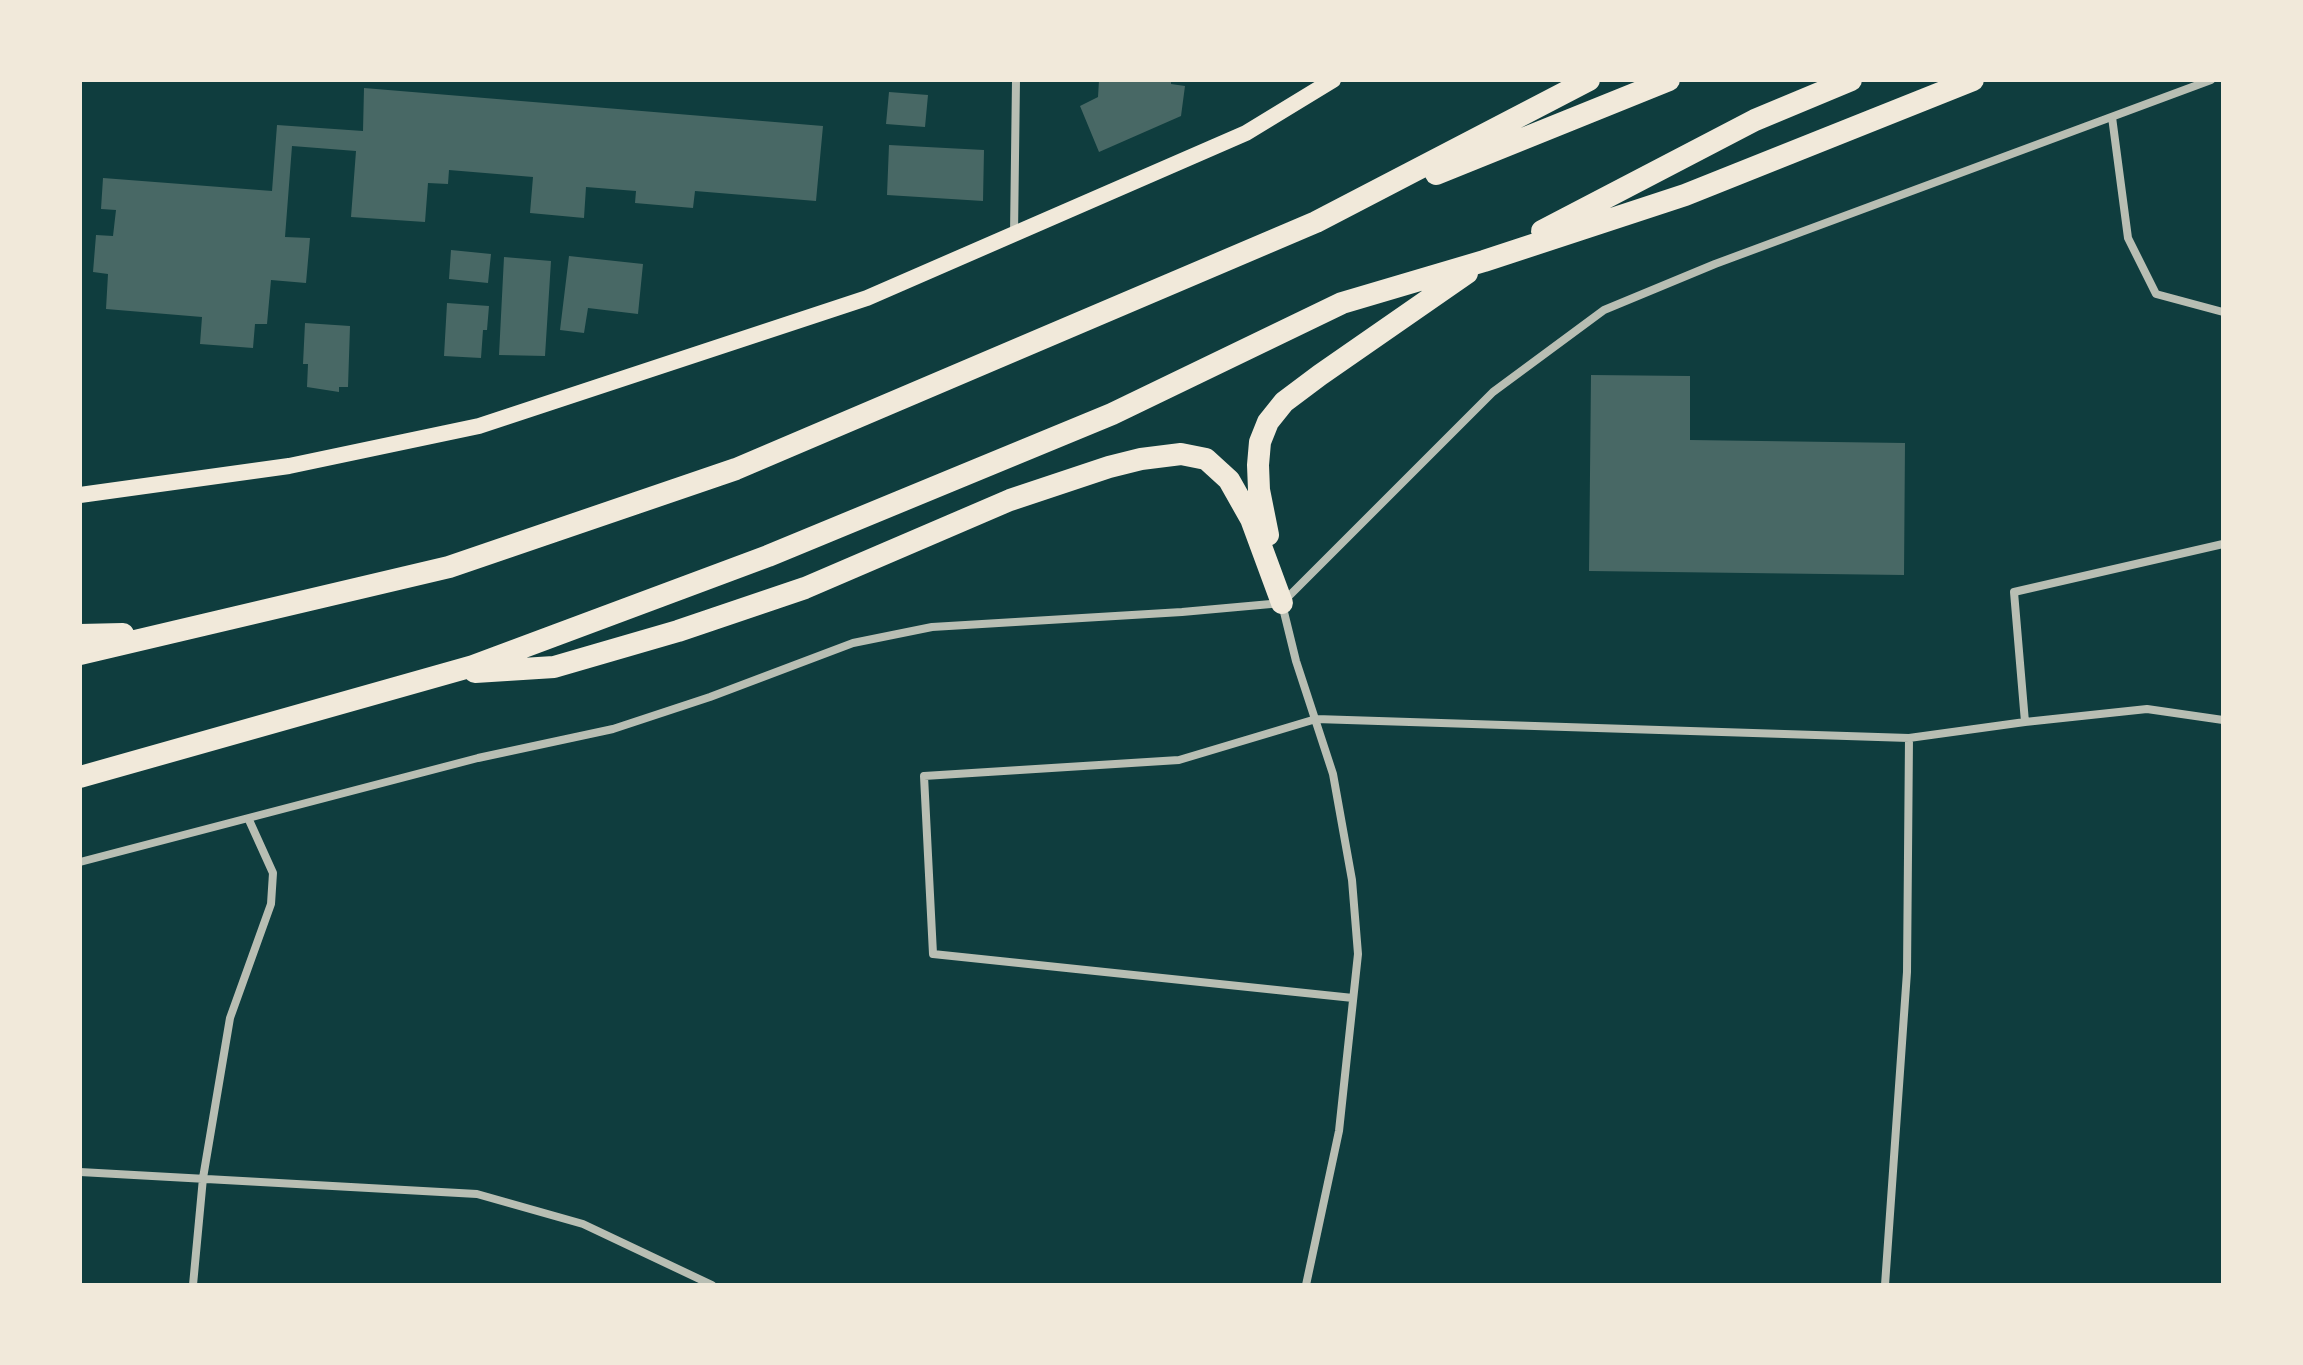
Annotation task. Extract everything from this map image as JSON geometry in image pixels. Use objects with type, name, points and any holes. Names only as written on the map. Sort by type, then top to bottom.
[{"type":"highway","points":[[1316,222],[1589,80]]},
{"type":"highway","points":[[80,654],[449,567],[736,469],[1316,222],[1669,80]]},
{"type":"highway","points":[[1282,603],[1259,490],[1258,465],[1260,442],[1268,422],[1284,402],[1484,261],[1755,120],[1851,80]]},
{"type":"highway","points":[[80,777],[444,674],[753,562],[1112,414],[1342,303],[1484,261],[1685,195],[1973,80]]},
{"type":"highway","points":[[444,674],[554,667],[678,631],[805,588],[1010,500],[1141,459],[1181,454],[1206,459],[1229,480],[1251,519],[1282,603]]},
{"type":"highway","points":[[80,635],[165,633]]},
{"type":"main road","points":[[80,495],[289,466],[479,426],[867,298],[1246,133],[1333,80]]},
{"type":"street","points":[[1014,234],[1016,80]]},
{"type":"street","points":[[80,862],[478,758],[613,729],[710,697],[853,643],[932,627],[1282,603],[1493,392],[1604,310],[1715,264],[2211,80]]},
{"type":"street","points":[[2112,117],[2128,238],[2156,294],[2223,312]]},
{"type":"street","points":[[2025,722],[2014,592],[2223,544]]},
{"type":"street","points":[[1282,603],[1296,661],[1333,774],[1352,880],[1358,954],[1339,1131],[1306,1285]]},
{"type":"street","points":[[1353,998],[933,954],[924,776],[1059,770],[1179,760],[1316,719],[1909,738],[2147,709],[2223,720]]},
{"type":"street","points":[[1885,1285],[1907,972],[1909,738]]},
{"type":"street","points":[[193,1285],[203,1178],[230,1018],[271,904],[273,873],[249,820]]},
{"type":"street","points":[[80,1172],[477,1194],[583,1224],[712,1285]]},
{"type":"building","points":[[1099,80],[1171,80],[1171,84],[1185,86],[1181,116],[1099,152],[1080,106],[1098,97]]},
{"type":"building","points":[[364,88],[823,126],[816,201],[695,191],[693,208],[635,203],[636,191],[586,187],[584,218],[530,213],[533,177],[449,170],[448,184],[428,183],[425,222],[351,217],[356,151],[292,146],[285,237],[310,238],[306,283],[271,280],[267,324],[255,324],[253,348],[200,344],[202,317],[106,309],[108,274],[93,272],[96,235],[113,236],[116,210],[101,209],[103,178],[272,191],[277,125],[363,131]]},
{"type":"building","points":[[889,92],[928,95],[925,127],[886,124]]},
{"type":"building","points":[[889,145],[984,150],[983,201],[887,195]]},
{"type":"building","points":[[451,250],[491,254],[488,283],[449,279]]},
{"type":"building","points":[[569,256],[643,264],[638,314],[588,308],[584,333],[560,330]]},
{"type":"building","points":[[504,257],[551,261],[545,356],[499,355]]},
{"type":"building","points":[[447,303],[489,306],[481,358],[444,356]]},
{"type":"building","points":[[305,323],[350,326],[348,387],[339,387],[339,392],[307,387],[308,364],[303,364]]},
{"type":"building","points":[[1591,375],[1690,376],[1690,440],[1905,443],[1904,575],[1589,571]]}]
